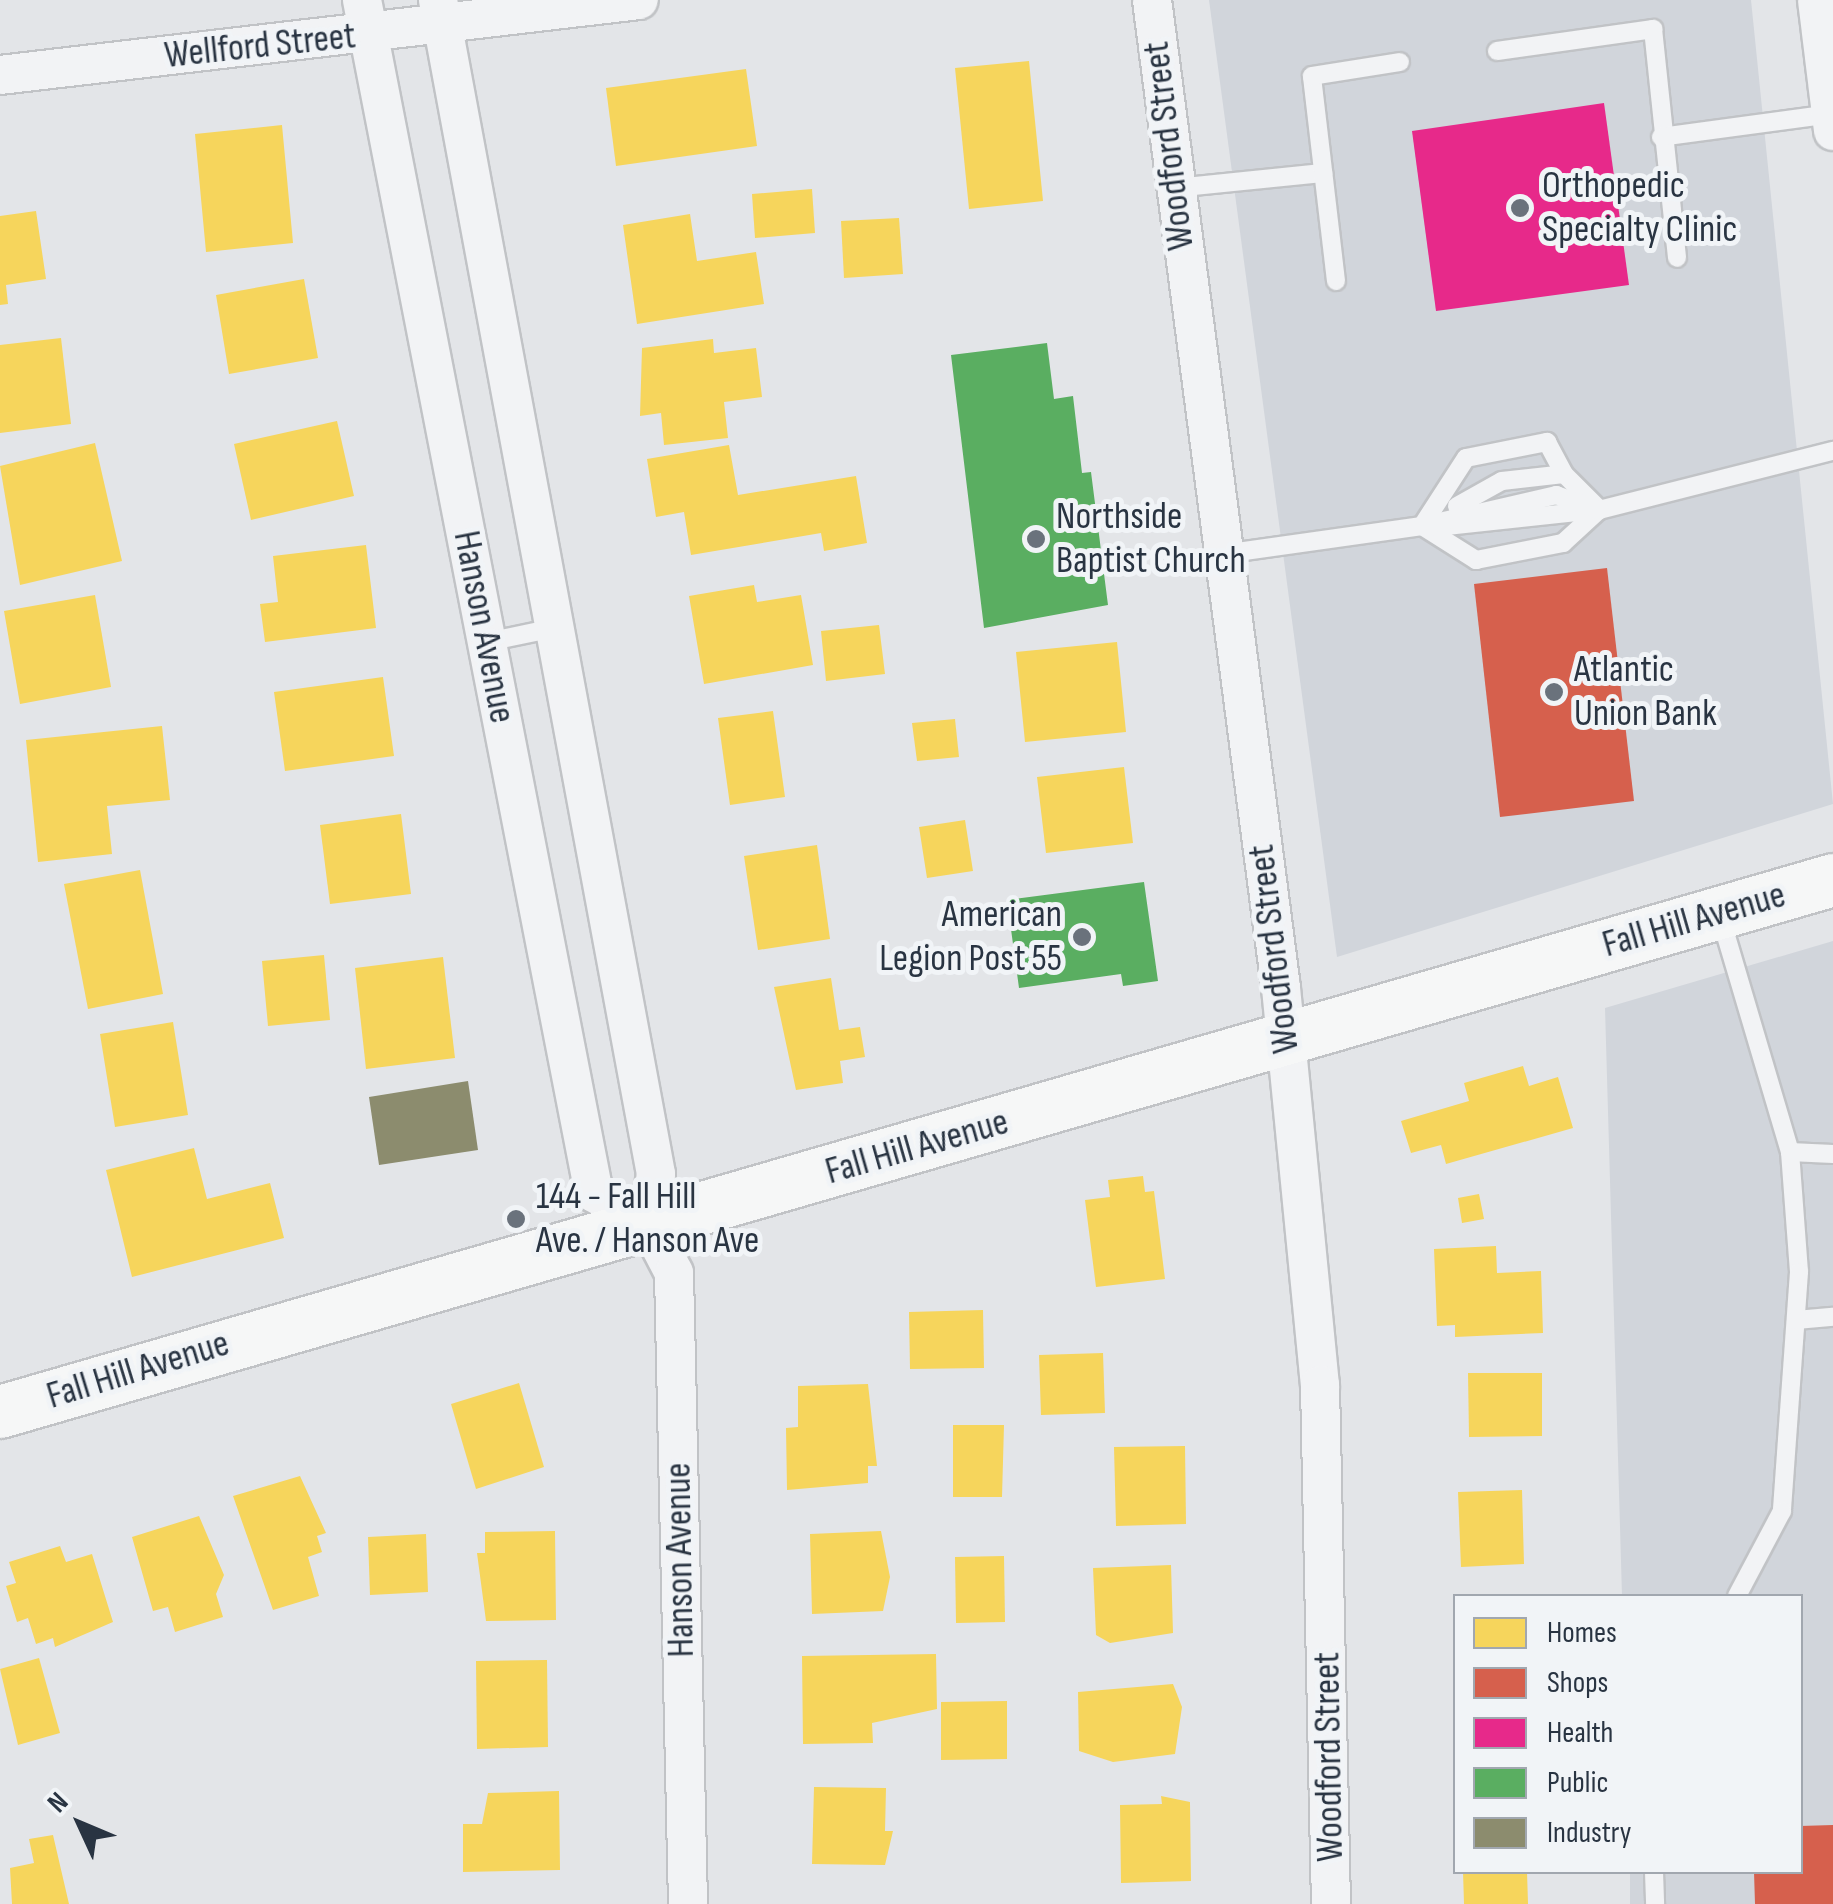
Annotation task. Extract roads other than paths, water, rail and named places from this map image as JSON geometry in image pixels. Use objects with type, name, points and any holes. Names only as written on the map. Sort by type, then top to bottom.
[{"type":"main road","name":"Fall Hill Avenue","points":[[0,1412],[648,1222],[1286,1042],[1833,880]]},
{"type":"street","name":"Wellford Street","points":[[0,75],[365,17],[639,0]]},
{"type":"street","name":"Woodford Street","points":[[1152,0],[1286,1042],[1320,1385],[1331,1904]]},
{"type":"street","points":[[1818,0],[1832,122]]},
{"type":"street","name":"Hanson Avenue","points":[[440,12],[549,630],[656,1174],[648,1222],[675,1280],[688,1904]]},
{"type":"street","name":"Hanson Avenue","points":[[365,17],[594,1193],[648,1222]]},
{"type":"lane","points":[[1497,50],[1653,29],[1661,137],[1678,258]]},
{"type":"lane","points":[[1336,281],[1312,76],[1400,62]]},
{"type":"lane","points":[[1661,137],[1832,122]]},
{"type":"lane","points":[[1174,188],[1323,173]]},
{"type":"lane","points":[[1422,526],[1466,458],[1547,442],[1564,474],[1600,510]]},
{"type":"lane","points":[[1222,554],[1422,526],[1482,529],[1600,510],[1833,451]]},
{"type":"lane","points":[[1422,526],[1502,481],[1564,474]]},
{"type":"lane","points":[[1422,526],[1476,560],[1564,544],[1600,510]]},
{"type":"lane","points":[[487,642],[549,630]]},
{"type":"lane","points":[[1720,912],[1790,1152],[1796,1320],[1782,1511],[1739,1594]]},
{"type":"lane","points":[[1790,1152],[1833,1154]]},
{"type":"lane","points":[[1796,1320],[1833,1317]]},
{"type":"lane","points":[[1654,1874],[1655,1904]]},
{"type":"place","name":"Orthopedic Specialty Clinic","points":[[1520,208]]},
{"type":"place","name":"Northside Baptist Church","points":[[1036,539]]},
{"type":"place","name":"Atlantic Union Bank","points":[[1554,692]]},
{"type":"place","name":"American Legion Post 55","points":[[1082,937]]},
{"type":"place","name":"144 - Fall Hill Ave. / Hanson Ave","points":[[516,1219]]}]
